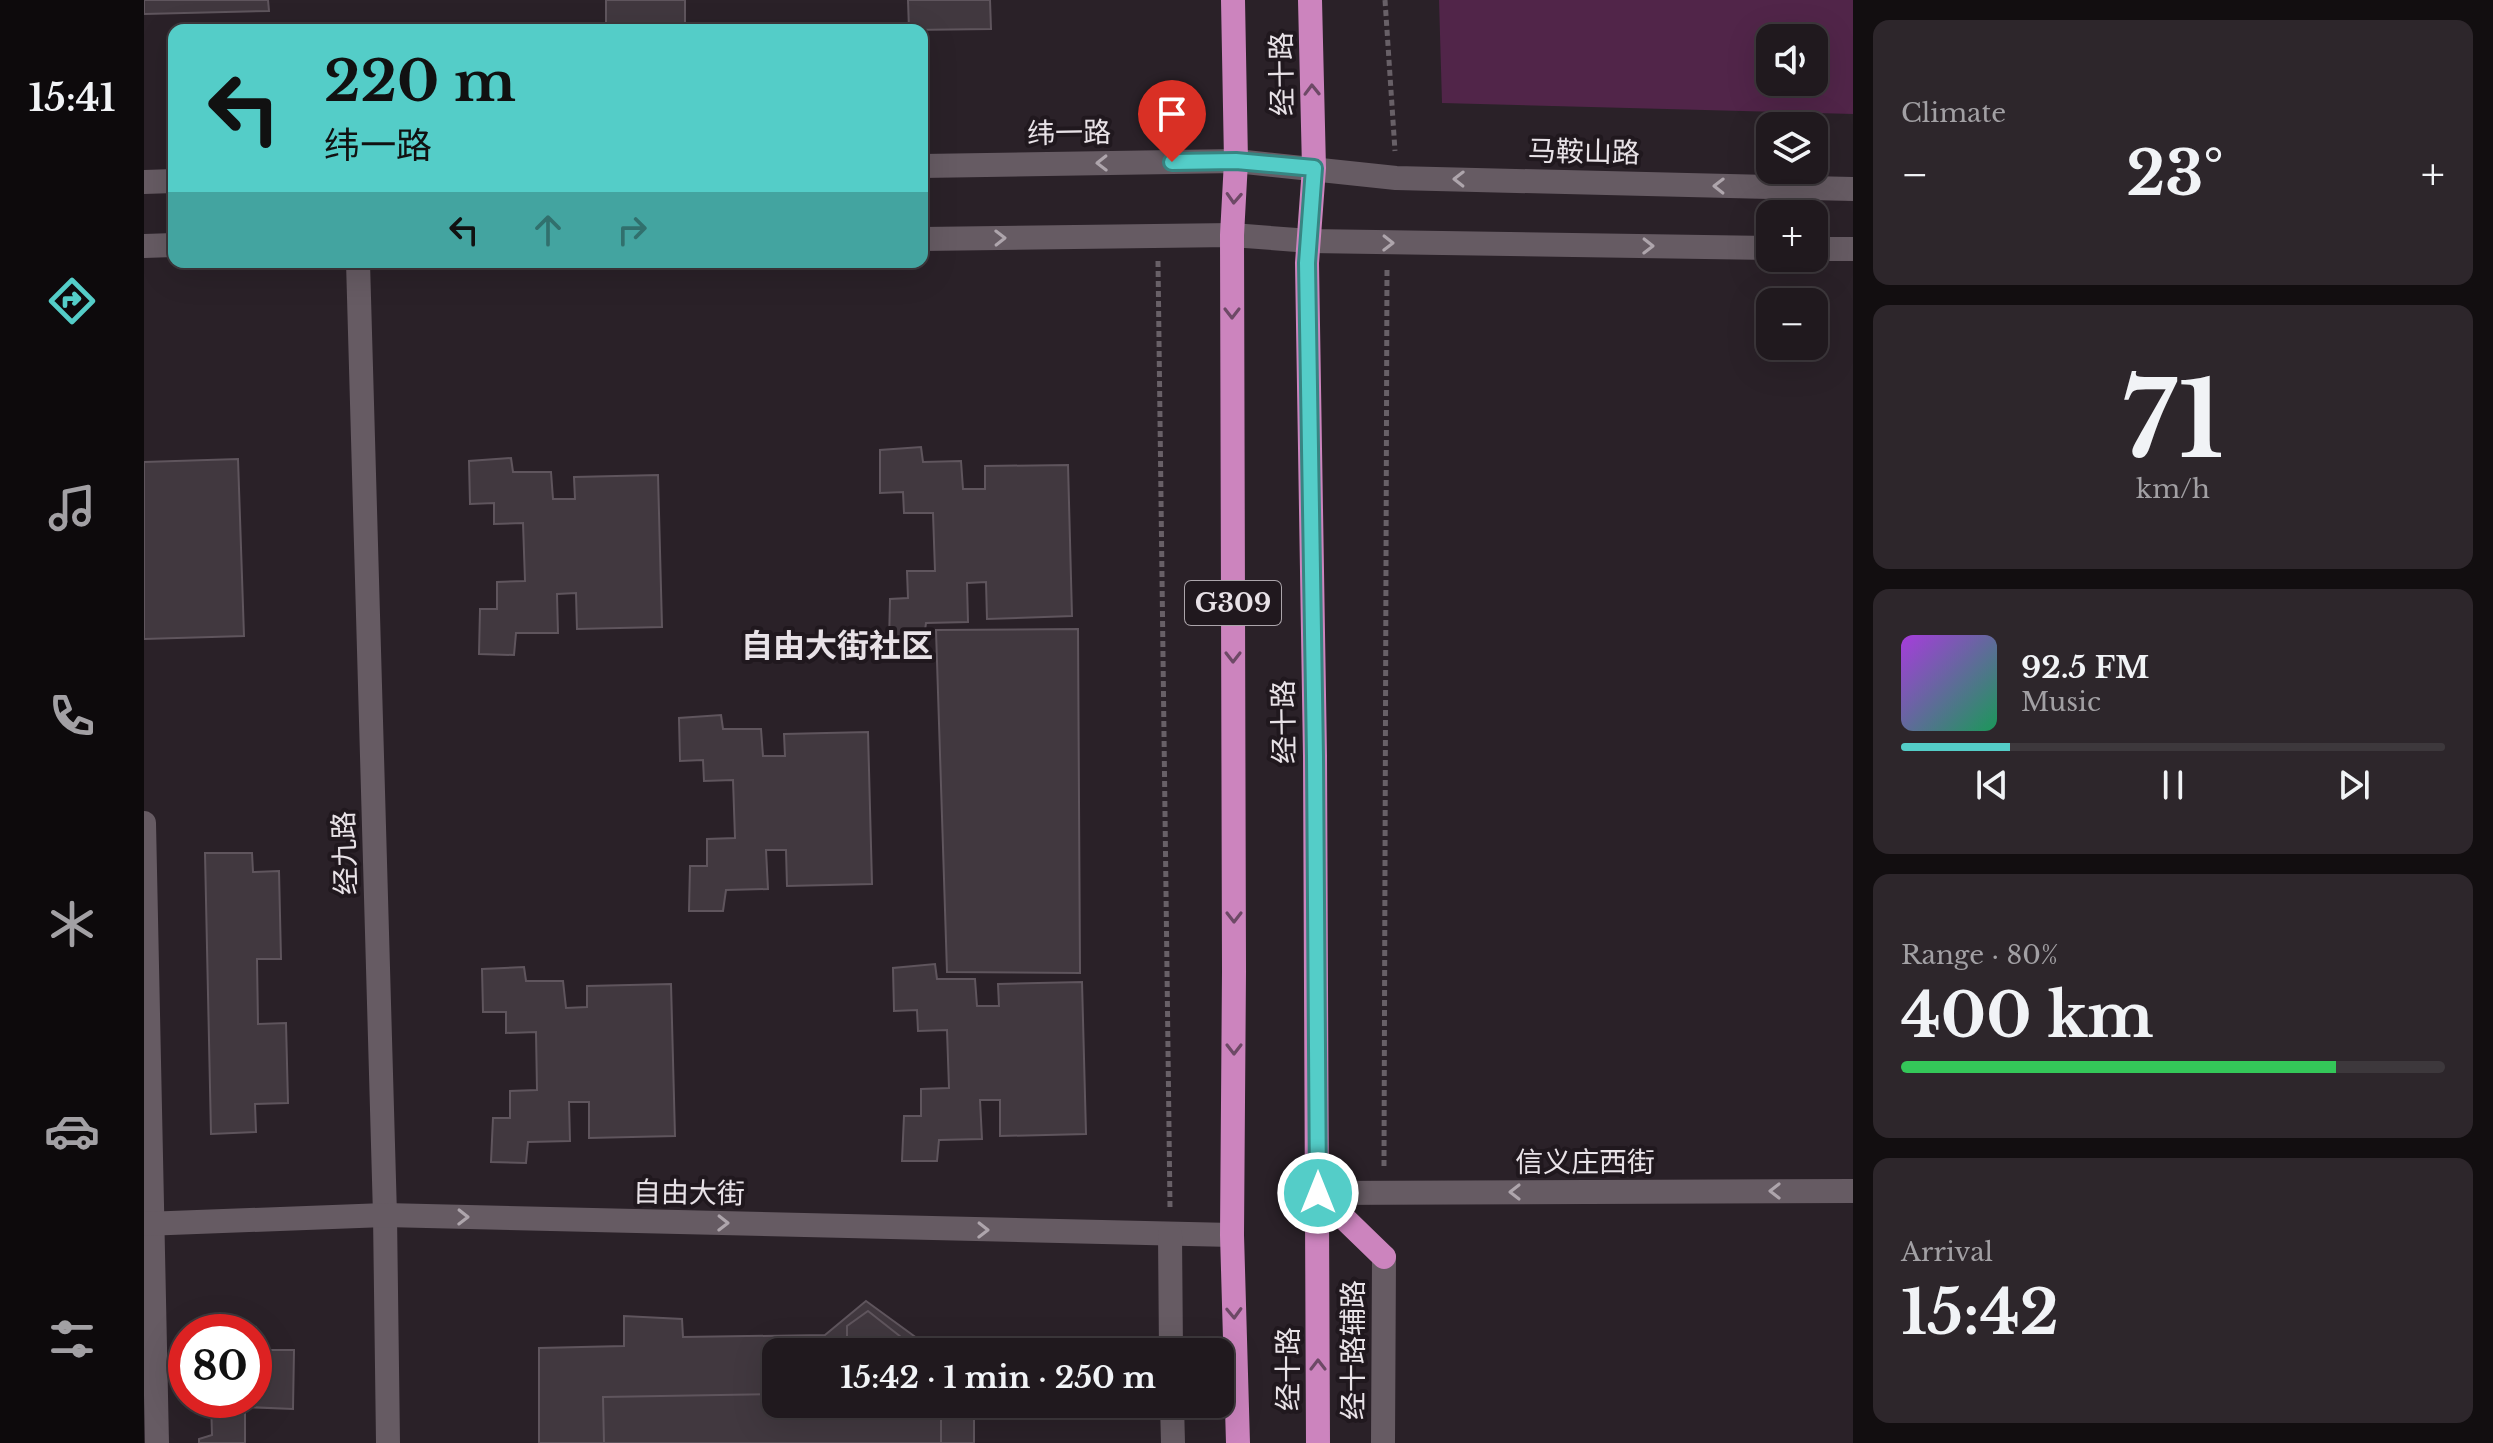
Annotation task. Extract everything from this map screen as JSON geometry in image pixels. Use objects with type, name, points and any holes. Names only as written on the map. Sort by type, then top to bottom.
[{"type":"highway","name":"经十路","points":[[1233,0],[1236,161],[1232,235],[1232,1235],[1238,1443]]},
{"type":"highway","name":"经十路","points":[[1310,0],[1314,168],[1307,263],[1315,756],[1318,1443]]},
{"type":"highway","points":[[1318,1193],[1384,1257]]},
{"type":"street","name":"纬一路","points":[[928,166],[1236,161],[1314,168]]},
{"type":"street","name":"马鞍山路","points":[[1314,168],[1396,178],[1853,189]]},
{"type":"street","points":[[144,182],[168,181]]},
{"type":"street","points":[[928,239],[1232,235],[1388,243],[1756,248]]},
{"type":"street","points":[[144,246],[168,245]]},
{"type":"street","points":[[1828,249],[1853,249]]},
{"type":"street","name":"经九路","points":[[358,268],[385,1215],[388,1443]]},
{"type":"street","points":[[144,823],[148,1224],[157,1443]]},
{"type":"street","name":"信义庄西街","points":[[1318,1193],[1853,1191]]},
{"type":"street","name":"自由大街","points":[[148,1224],[385,1215],[1232,1235]]},
{"type":"street","points":[[1170,1234],[1171,1338]]},
{"type":"street","name":"经十路辅路","points":[[1383,1443],[1384,1257]]},
{"type":"street","points":[[1172,1418],[1173,1443]]},
{"type":"path","points":[[1385,0],[1396,178]]},
{"type":"path","points":[[1156,236],[1159,270],[1170,1234]]},
{"type":"path","points":[[1384,1192],[1388,243]]},
{"type":"shaded area","points":[[1439,0],[1853,0],[1853,114],[1442,103]]},
{"type":"building","points":[[144,0],[268,0],[269,11],[144,14]]},
{"type":"building","points":[[606,0],[685,0],[685,24],[606,24]]},
{"type":"building","points":[[908,0],[990,0],[991,29],[928,30],[928,24],[909,24]]},
{"type":"building","points":[[921,447],[923,462],[961,461],[963,489],[985,489],[985,466],[1068,465],[1072,616],[987,619],[986,582],[967,583],[968,622],[926,623],[923,644],[889,643],[890,599],[908,598],[907,571],[935,571],[933,513],[904,513],[903,492],[880,493],[880,450]]},
{"type":"building","points":[[511,458],[513,472],[551,472],[553,499],[575,499],[574,477],[658,475],[662,627],[577,629],[576,593],[557,594],[558,633],[516,633],[514,655],[479,654],[480,609],[497,609],[497,582],[525,581],[523,523],[494,524],[494,503],[470,504],[469,461]]},
{"type":"building","points":[[238,459],[244,636],[144,639],[144,462]]},
{"type":"building","points":[[1078,629],[1080,973],[947,972],[936,630]]},
{"type":"building","points":[[721,715],[723,729],[761,729],[763,756],[785,756],[784,734],[868,732],[872,884],[787,886],[786,850],[766,850],[768,889],[726,890],[723,911],[689,911],[690,866],[707,866],[707,839],[735,838],[733,780],[704,781],[703,760],[680,761],[679,718]]},
{"type":"building","points":[[205,853],[252,853],[253,872],[279,871],[281,959],[257,959],[258,1024],[286,1023],[288,1103],[255,1104],[256,1132],[211,1134]]},
{"type":"building","points":[[935,964],[937,979],[975,979],[977,1006],[999,1006],[998,984],[1082,982],[1086,1134],[1000,1136],[1000,1100],[980,1100],[982,1139],[939,1140],[937,1161],[902,1161],[904,1116],[921,1116],[921,1089],[949,1088],[947,1030],[918,1031],[917,1010],[894,1011],[893,968]]},
{"type":"building","points":[[524,967],[526,981],[563,981],[566,1008],[587,1007],[587,986],[671,984],[675,1136],[589,1138],[589,1102],[569,1102],[570,1141],[528,1142],[526,1163],[491,1162],[493,1118],[510,1118],[510,1091],[537,1090],[536,1032],[506,1033],[506,1012],[483,1012],[482,969]]},
{"type":"building","points":[[866,1301],[917,1338],[762,1338],[762,1418],[974,1418],[974,1443],[539,1443],[539,1348],[624,1346],[624,1316],[682,1319],[683,1337],[825,1335]]},
{"type":"building","points":[[868,1311],[902,1338],[847,1338],[847,1326]]},
{"type":"building","points":[[272,1350],[294,1350],[293,1409],[272,1408]]},
{"type":"building","points":[[762,1394],[762,1418],[941,1418],[941,1443],[604,1443],[603,1397]]},
{"type":"building","points":[[212,1418],[245,1418],[245,1443],[199,1443],[199,1439],[212,1435]]},
{"type":"district","name":"自由大街社区","points":[[837,646]]},
{"type":"route","points":[[1172,162],[1236,161],[1314,168],[1307,263],[1318,1193]]}]
